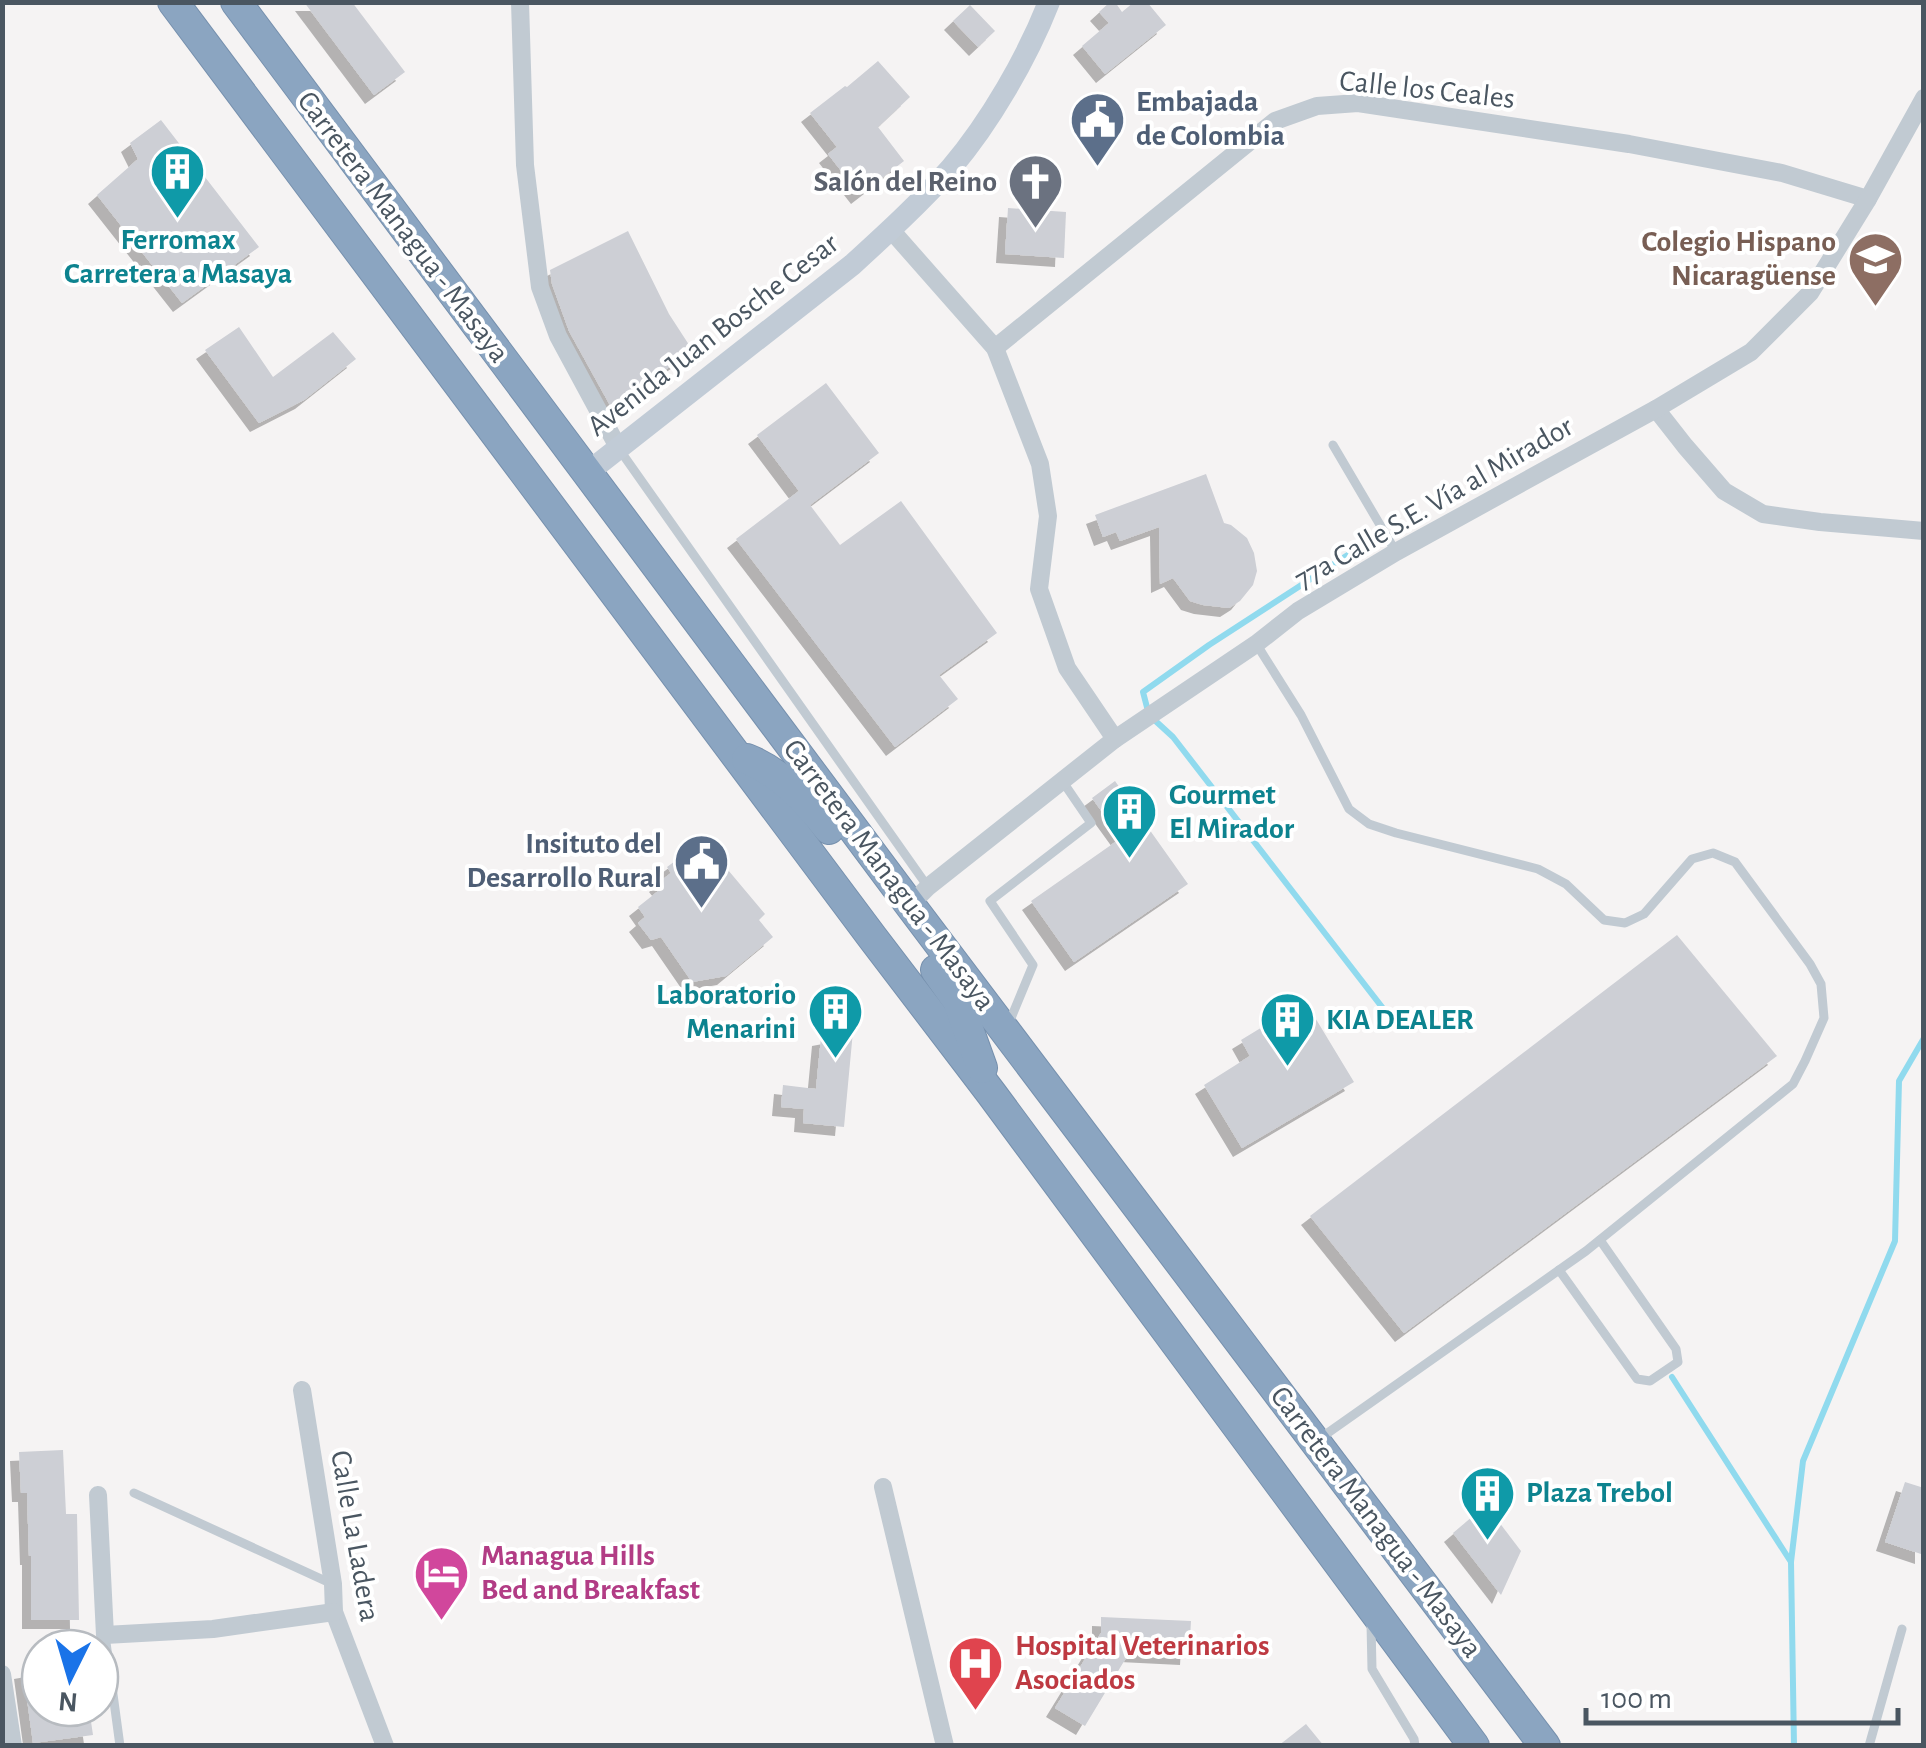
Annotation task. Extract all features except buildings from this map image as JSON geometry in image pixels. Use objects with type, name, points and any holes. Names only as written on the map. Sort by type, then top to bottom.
[{"type":"highway","name":"Carretera Managua - Masaya","points":[[173,2],[991,1094],[1371,1606],[1459,1732],[1474,1746]]},
{"type":"highway","name":"Carretera Managua - Masaya","points":[[236,2],[587,474],[919,896],[1006,1030],[1544,1746]]},
{"type":"highway","points":[[736,755],[762,765],[805,798],[877,888],[919,896],[909,929],[958,1001],[991,1094]]},
{"type":"highway","points":[[1425,1588],[1448,1644],[1520,1746]]},
{"type":"street","points":[[520,2],[526,165],[540,287],[558,336],[619,448]]},
{"type":"street","name":"Avenida Juan Bosche Cesar","points":[[587,474],[891,230],[952,166],[1008,88],[1049,2]]},
{"type":"street","name":"77a Calle S.E. Vía al Mirador","points":[[919,896],[1115,739],[1298,612],[1396,552],[1752,352],[1810,293],[1924,98]]},
{"type":"street","name":"Calle los Ceales","points":[[995,348],[1275,121],[1317,106],[1358,103],[1629,144],[1782,173],[1868,199]]},
{"type":"street","points":[[891,230],[995,348],[1040,464],[1048,516],[1038,589],[1068,668],[1115,739]]},
{"type":"street","points":[[1656,409],[1724,491],[1764,514],[1924,531]]},
{"type":"street","name":"Calle La Ladera","points":[[302,1390],[334,1612],[385,1746]]},
{"type":"street","points":[[883,1487],[945,1746]]},
{"type":"street","points":[[98,1495],[105,1628]]},
{"type":"street","points":[[120,1634],[213,1629],[334,1612]]},
{"type":"street","points":[[2,1674],[13,1746]]},
{"type":"lane","points":[[1333,445],[1396,552]]},
{"type":"lane","points":[[619,448],[919,896]]},
{"type":"lane","points":[[1256,644],[1301,715],[1349,809],[1369,824],[1538,869],[1566,884],[1604,920],[1625,923],[1644,914],[1692,860],[1713,853],[1736,862],[1810,964],[1821,984],[1824,1018],[1792,1084],[1600,1240],[1315,1442]]},
{"type":"lane","points":[[1006,1030],[1033,966],[990,901],[1091,822],[1062,782]]},
{"type":"lane","points":[[1558,1270],[1638,1379],[1650,1382],[1678,1362],[1676,1349],[1600,1240]]},
{"type":"lane","points":[[134,1492],[332,1584]]},
{"type":"lane","points":[[1371,1606],[1372,1669],[1414,1739],[1414,1746]]},
{"type":"lane","points":[[1868,1746],[1902,1629]]},
{"type":"waterway","points":[[1377,536],[1143,692],[1149,715],[1173,737],[1399,1029]]},
{"type":"waterway","points":[[1791,1562],[1803,1461],[1895,1241],[1899,1081],[1924,1038]]},
{"type":"waterway","points":[[1672,1377],[1791,1562],[1794,1746]]},
{"type":"place","name":"Embajada de Colombia","points":[[1097,168]]},
{"type":"place","name":"Ferromax Carretera a Masaya","points":[[178,221]]},
{"type":"place","name":"Salón del Reino","points":[[1036,231]]},
{"type":"place","name":"Colegio Hispano Nicaragüense","points":[[1875,308]]},
{"type":"place","name":"Gourmet El Mirador","points":[[1130,861]]},
{"type":"place","name":"Insituto del Desarrollo Rural","points":[[701,910]]},
{"type":"place","name":"Laboratorio Menarini","points":[[835,1061]]},
{"type":"place","name":"KIA DEALER","points":[[1287,1069]]},
{"type":"place","name":"Plaza Trebol","points":[[1487,1542]]},
{"type":"place","name":"Managua Hills Bed and Breakfast","points":[[442,1622]]},
{"type":"place","name":"Hospital Veterinarios Asociados","points":[[976,1712]]}]
